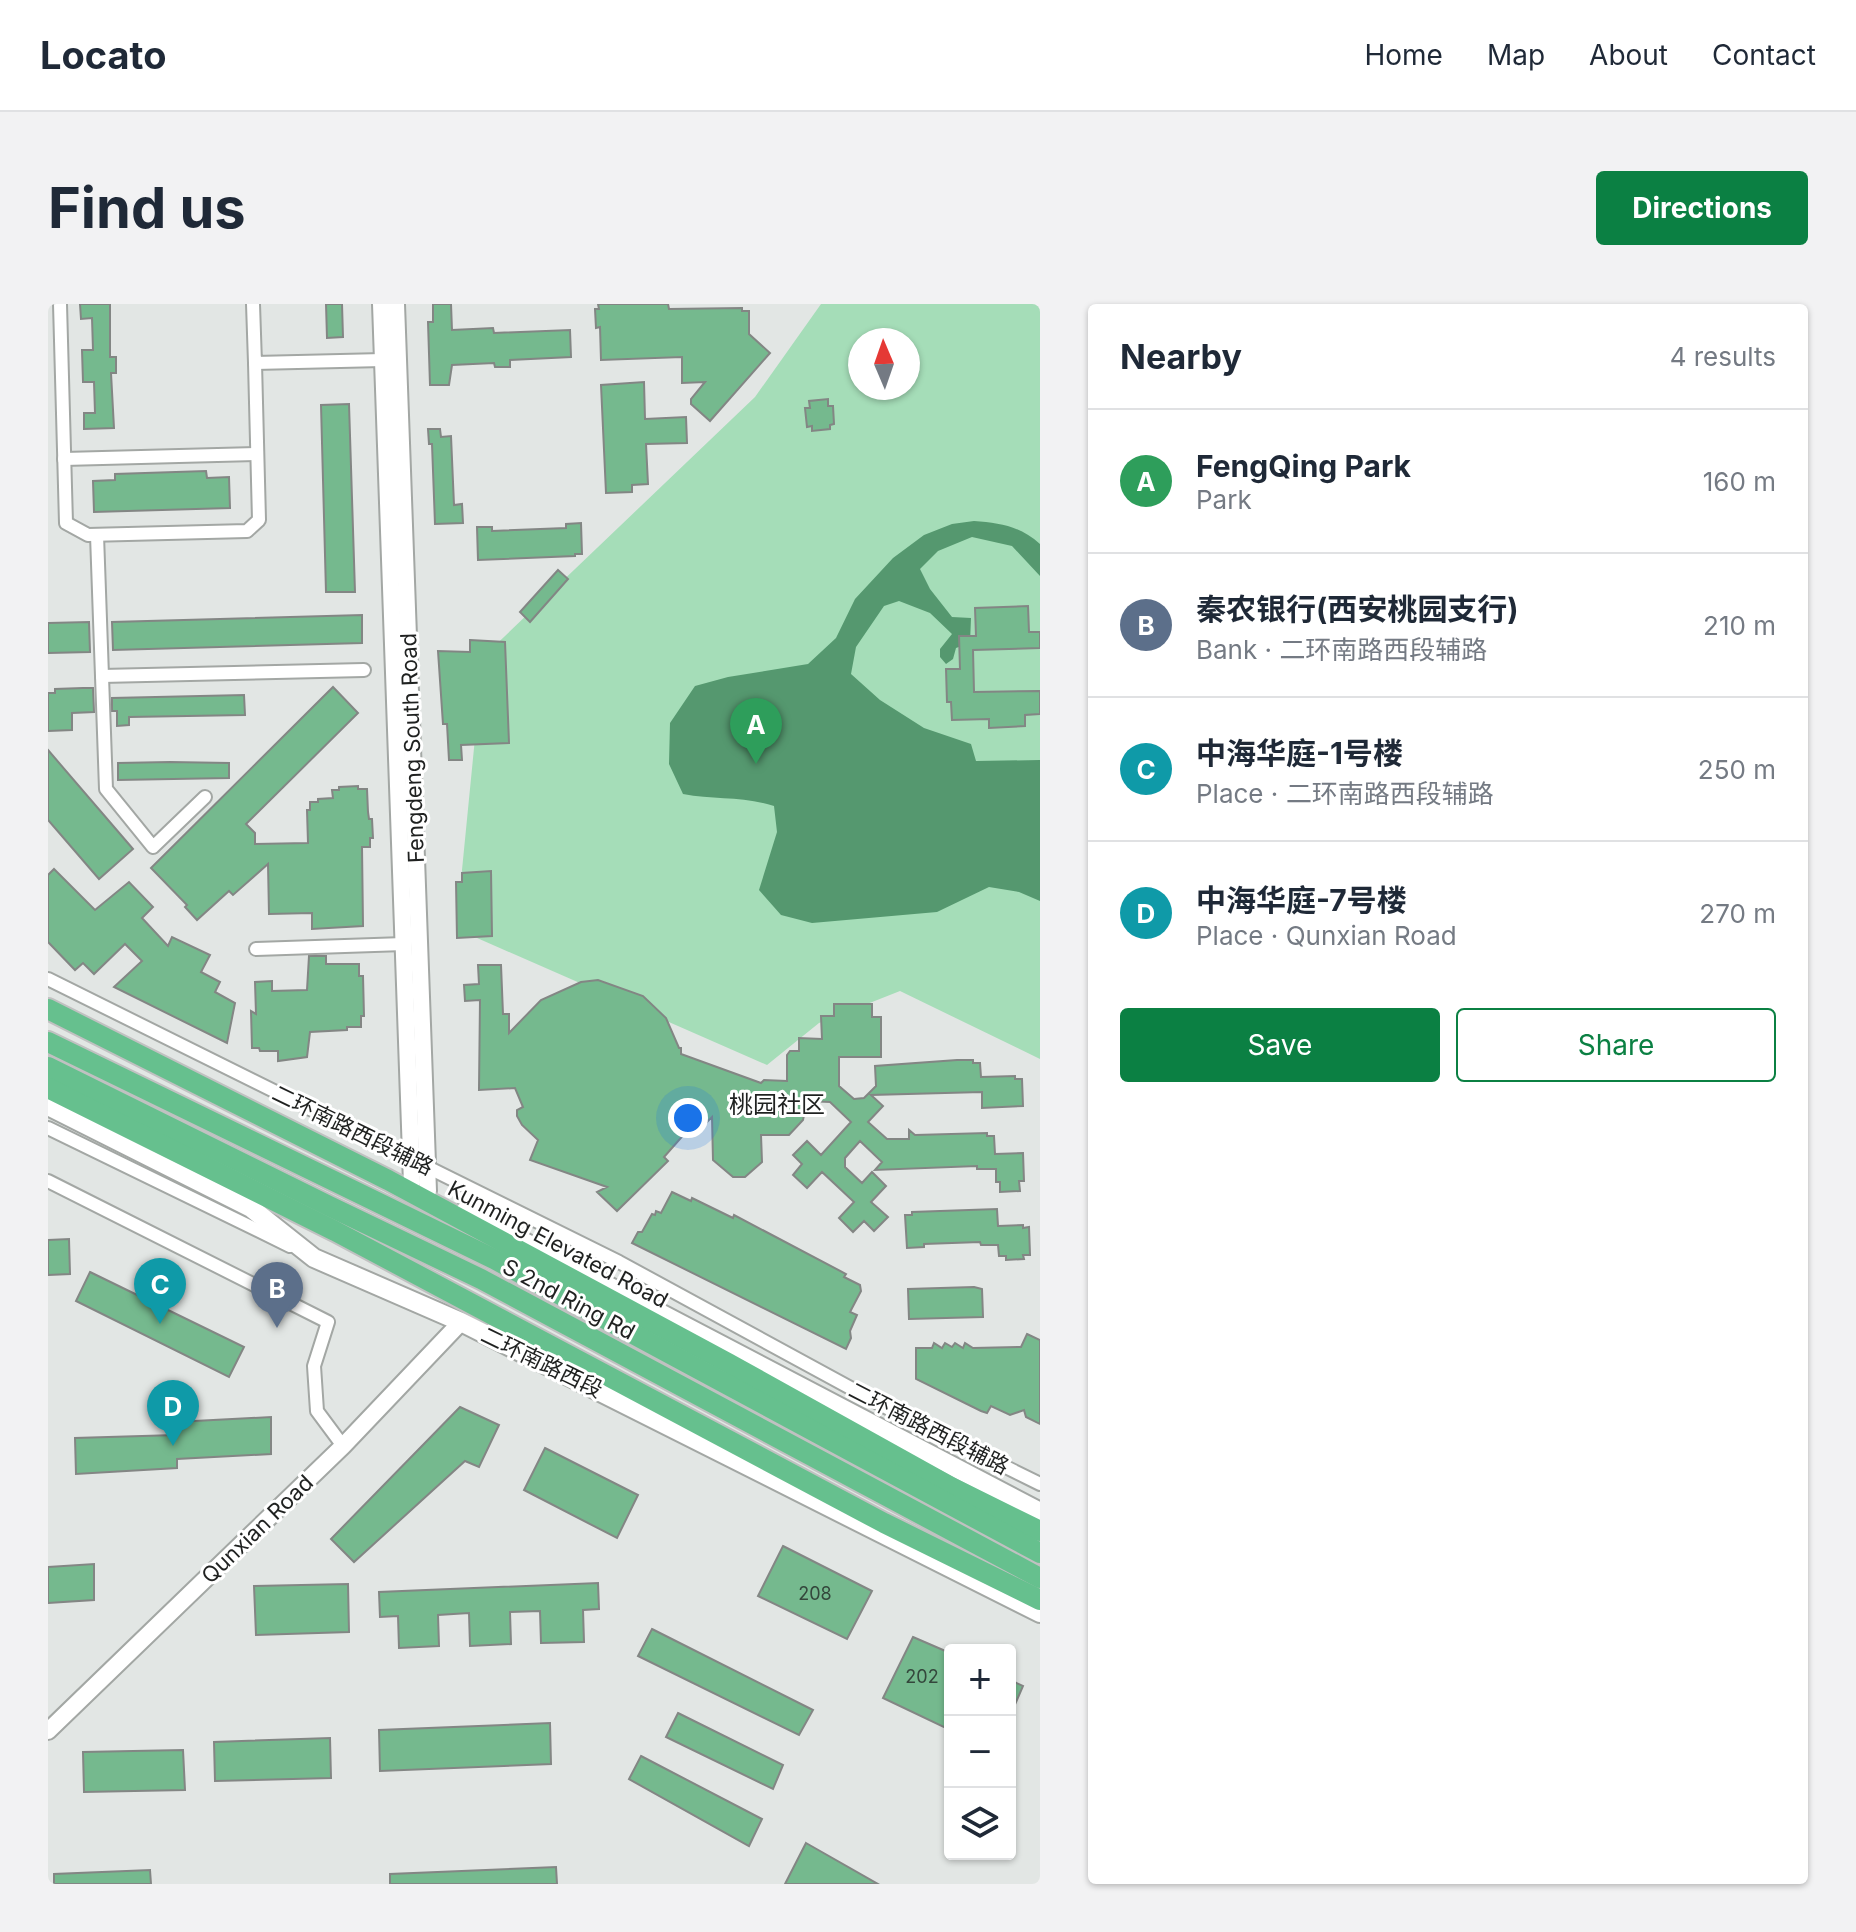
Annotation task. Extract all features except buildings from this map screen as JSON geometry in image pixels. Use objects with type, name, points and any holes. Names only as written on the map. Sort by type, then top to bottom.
[{"type":"highway","name":"Kunming Elevated Road","points":[[48,1007],[388,1180],[951,1487],[1040,1531]]},
{"type":"highway","name":"S 2nd Ring Rd","points":[[48,1042],[494,1259],[1040,1553]]},
{"type":"highway","name":"S 2nd Ring Rd","points":[[48,1067],[481,1279],[1040,1578]]},
{"type":"highway","points":[[48,1088],[335,1231],[884,1523],[1040,1600]]},
{"type":"highway","points":[[48,1094],[97,1113]]},
{"type":"main road","points":[[48,1007],[420,1187],[1040,1512]]},
{"type":"main road","name":"二环南路西段","points":[[48,1106],[251,1208],[314,1258],[461,1322],[1040,1613]]},
{"type":"street","points":[[60,304],[66,523],[88,535],[247,531],[259,520],[253,304]]},
{"type":"street","name":"Fengdeng South Road","points":[[381,304],[411,1158],[420,1187]]},
{"type":"street","name":"Fengdeng South Road","points":[[396,304],[428,1167],[420,1187]]},
{"type":"street","points":[[255,363],[383,360]]},
{"type":"street","points":[[64,459],[257,454]]},
{"type":"street","points":[[97,535],[106,789],[153,847],[205,797]]},
{"type":"street","points":[[102,676],[364,670]]},
{"type":"street","points":[[256,949],[404,944]]},
{"type":"street","name":"二环南路西段辅路","points":[[48,979],[619,1262],[891,1410],[1040,1484]]},
{"type":"street","points":[[48,1128],[314,1258]]},
{"type":"street","points":[[48,1181],[328,1322],[314,1366],[317,1411],[343,1446]]},
{"type":"street","name":"Qunxian Road","points":[[48,1731],[343,1446],[461,1322]]},
{"type":"shaded area","points":[[821,304],[1040,304],[1040,1059],[900,991],[819,1023],[767,1065],[468,934],[462,870],[483,657],[755,397]]},
{"type":"shaded area","points":[[974,521],[1009,526],[1040,544],[1040,576],[1012,546],[972,537],[938,551],[920,569],[930,589],[952,617],[971,618],[970,643],[956,648],[953,659],[946,664],[940,657],[940,649],[952,634],[930,613],[899,601],[884,606],[856,647],[851,674],[880,700],[924,728],[971,744],[976,761],[1040,760],[1040,901],[1019,892],[989,887],[937,912],[812,923],[781,915],[759,890],[777,832],[774,806],[683,794],[669,764],[670,723],[695,686],[728,677],[808,664],[836,638],[855,599],[893,558],[924,535],[952,524]]},
{"type":"place","name":"FengQing Park","points":[[756,764]]},
{"type":"place","name":"中海华庭-1号楼","points":[[160,1324]]},
{"type":"place","name":"秦农银行(西安桃园支行)","points":[[277,1328]]},
{"type":"place","name":"中海华庭-7号楼","points":[[173,1446]]},
{"type":"district","name":"桃园社区","points":[[777,1104]]}]
